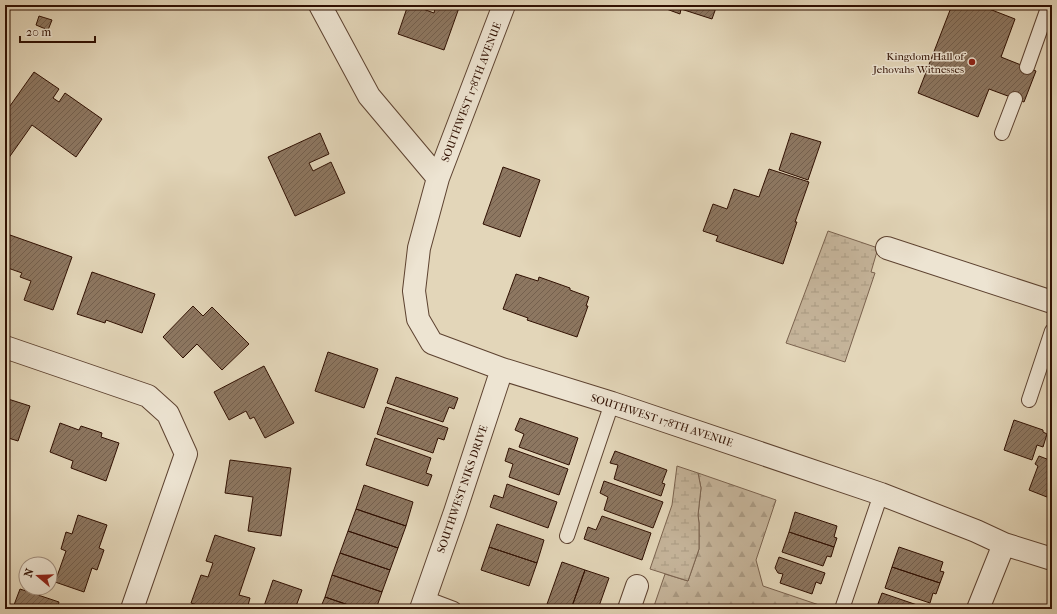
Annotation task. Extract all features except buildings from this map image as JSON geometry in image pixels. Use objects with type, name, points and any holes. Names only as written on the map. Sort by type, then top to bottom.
[{"type":"street","name":"SOUTHWEST 178TH AVENUE","points":[[320,5],[369,96],[438,178]]},
{"type":"street","name":"SOUTHWEST 178TH AVENUE","points":[[504,5],[438,178],[419,248],[414,291],[418,319],[432,343],[502,369],[612,402],[881,494],[976,531],[1004,544],[1052,559]]},
{"type":"street","points":[[887,248],[1052,302]]},
{"type":"street","points":[[5,348],[148,396],[168,414],[186,454],[132,609]]},
{"type":"street","name":"SOUTHWEST NIKS DRIVE","points":[[423,604],[458,504],[502,369]]},
{"type":"street","points":[[978,609],[1004,544]]},
{"type":"street","points":[[629,609],[637,586]]},
{"type":"lane","points":[[1027,67],[1049,5]]},
{"type":"lane","points":[[1002,133],[1015,99]]},
{"type":"lane","points":[[1029,400],[1052,331]]},
{"type":"lane","points":[[567,536],[612,402]]},
{"type":"lane","points":[[842,609],[881,494]]},
{"type":"lane","points":[[423,604],[454,609]]},
{"type":"green space","points":[[828,231],[878,248],[871,272],[875,273],[845,362],[786,343]]},
{"type":"green space","points":[[677,466],[698,473],[701,488],[698,515],[699,549],[688,581],[650,569],[672,505]]},
{"type":"green space","points":[[698,473],[776,500],[756,560],[763,586],[828,609],[653,609],[665,574],[688,581],[699,549],[698,515],[701,488]]},
{"type":"place","name":"Kingdom Hall of Jehovahs Witnesses","points":[[972,62]]}]
